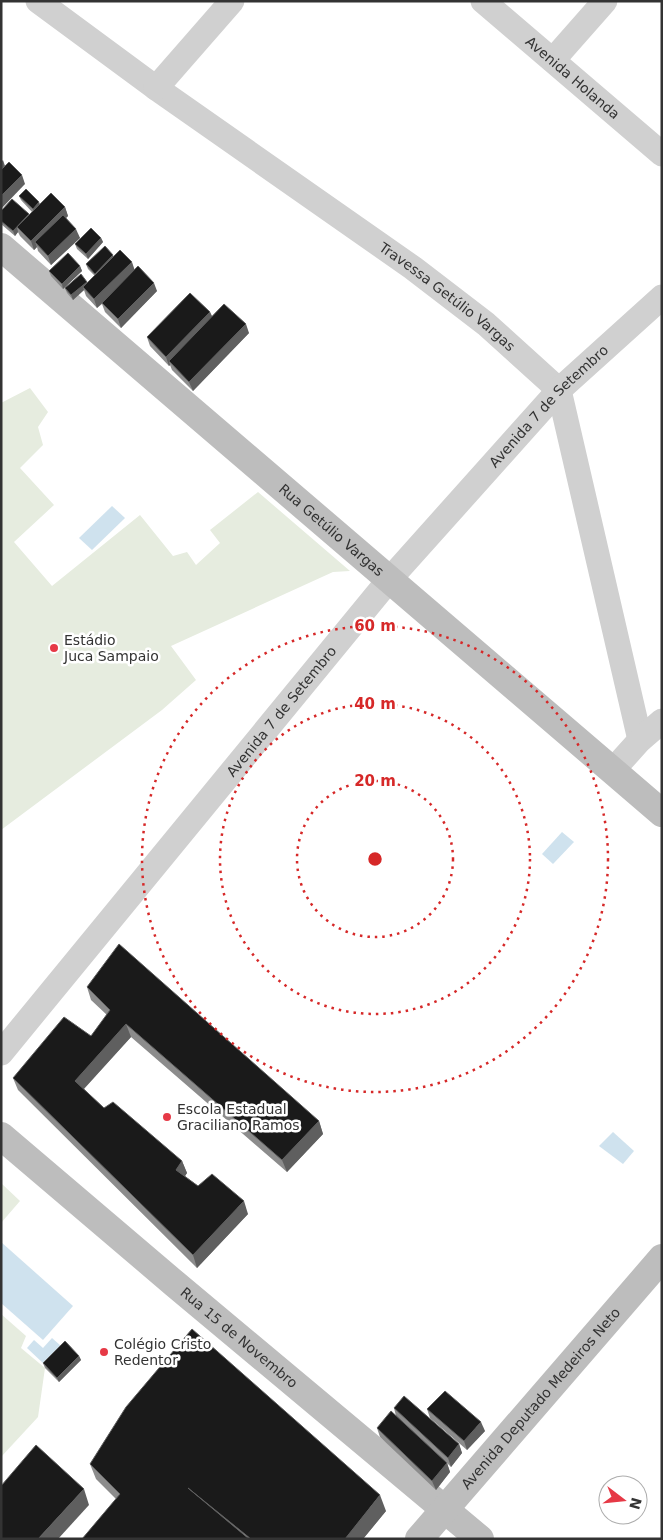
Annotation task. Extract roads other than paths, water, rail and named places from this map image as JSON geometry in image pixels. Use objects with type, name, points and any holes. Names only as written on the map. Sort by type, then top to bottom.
[{"type":"street","name":"Travessa Getúlio Vargas","points":[[38,1],[156,88],[442,290],[486,324],[559,390]]},
{"type":"street","points":[[156,88],[232,1]]},
{"type":"street","name":"Avenida Holanda","points":[[483,1],[662,154]]},
{"type":"street","points":[[553,60],[605,1]]},
{"type":"street","name":"Rua Getúlio Vargas","points":[[1,247],[662,813]]},
{"type":"street","name":"Avenida 7 de Setembro","points":[[1,1053],[389,580],[559,390],[662,297]]},
{"type":"street","points":[[559,390],[640,740]]},
{"type":"street","points":[[613,770],[640,740],[662,721]]},
{"type":"street","name":"Rua 15 de Novembro","points":[[1,1136],[480,1539]]},
{"type":"street","name":"Avenida Deputado Medeiros Neto","points":[[419,1539],[662,1258]]},
{"type":"water","points":[[112,506],[125,518],[92,550],[79,538]]},
{"type":"water","points":[[562,832],[574,842],[553,864],[542,854]]},
{"type":"water","points":[[613,1132],[634,1151],[623,1164],[599,1146]]},
{"type":"water","points":[[1,1242],[73,1306],[43,1340],[1,1303]]},
{"type":"water","points":[[52,1338],[61,1346],[44,1364],[27,1348],[34,1340],[43,1348]]},
{"type":"place","name":"Estádio Juca Sampaio","points":[[54,648]]},
{"type":"place","name":"Escola Estadual Graciliano Ramos","points":[[167,1117]]},
{"type":"place","name":"Colégio Cristo Redentor","points":[[104,1352]]}]
